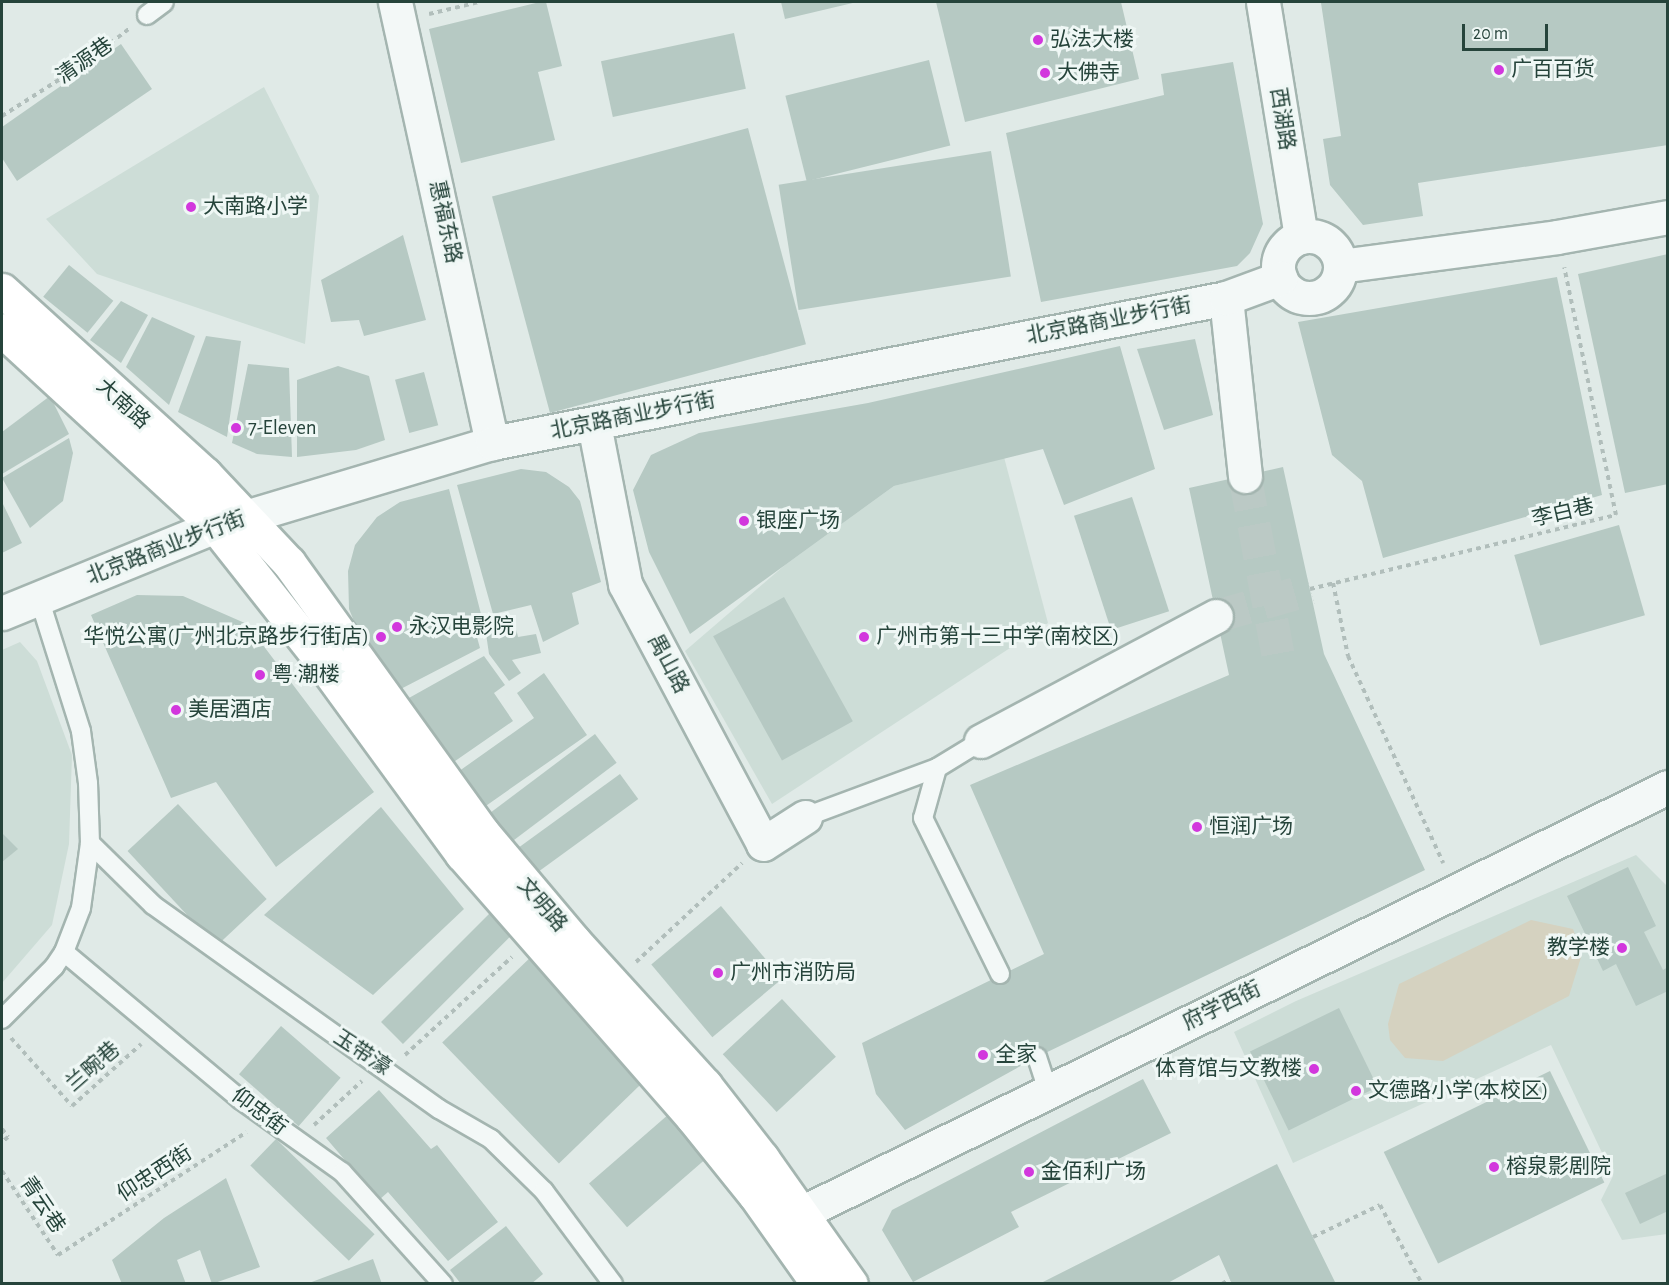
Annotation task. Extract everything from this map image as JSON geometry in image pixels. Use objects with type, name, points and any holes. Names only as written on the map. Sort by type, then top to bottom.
[{"type":"main road","name":"大南路","points":[[2,290],[246,516]]},
{"type":"main road","name":"大南路","points":[[2,330],[215,526]]},
{"type":"main road","name":"文明路","points":[[246,516],[311,592],[489,841],[717,1100],[789,1219],[818,1284]]},
{"type":"main road","name":"文明路","points":[[215,526],[316,654],[437,822],[533,939],[692,1117],[851,1284]]},
{"type":"street","name":"西湖路","points":[[1263,2],[1301,237]]},
{"type":"street","name":"惠福东路","points":[[398,11],[492,443]]},
{"type":"street","points":[[1340,266],[1557,237],[1668,217]]},
{"type":"street","points":[[1311,236],[1330,244],[1340,266],[1331,290],[1312,298],[1293,294],[1280,278],[1278,268],[1284,248],[1301,237],[1311,236]]},
{"type":"street","name":"北京路商业步行街","points":[[2,613],[215,526],[492,443],[1226,298],[1280,278]]},
{"type":"street","points":[[1226,298],[1245,476]]},
{"type":"street","name":"禺山路","points":[[594,424],[625,584],[763,844]]},
{"type":"street","points":[[981,741],[1216,616]]},
{"type":"street","name":"府学西街","points":[[789,1219],[1668,787]]},
{"type":"street","points":[[763,844],[805,817]]},
{"type":"lane","points":[[147,15],[164,2]]},
{"type":"lane","points":[[2,1019],[54,967],[64,952],[81,908],[90,843],[88,783],[81,731],[39,598]]},
{"type":"lane","points":[[805,817],[937,768],[981,741]]},
{"type":"lane","points":[[937,768],[923,818],[1000,974]]},
{"type":"lane","name":"玉带濠","points":[[90,843],[153,905],[439,1108],[491,1138],[544,1191],[613,1284]]},
{"type":"lane","name":"仰忠街","points":[[64,952],[267,1119],[342,1172],[443,1284]]},
{"type":"lane","points":[[1037,1057],[1048,1091]]},
{"type":"path","points":[[398,11],[479,2]]},
{"type":"path","name":"清源巷","points":[[2,116],[82,65],[147,15]]},
{"type":"path","name":"李白巷","points":[[1310,589],[1616,516],[1557,237]]},
{"type":"path","points":[[1334,583],[1348,656],[1457,892]]},
{"type":"path","points":[[614,983],[763,844]]},
{"type":"path","points":[[297,1140],[533,939]]},
{"type":"path","name":"兰畹巷","points":[[9,1037],[72,1106],[158,1030]]},
{"type":"path","name":"仰忠西街","points":[[58,1255],[267,1119]]},
{"type":"path","points":[[2,1130],[8,1137],[2,1142]]},
{"type":"path","name":"青云巷","points":[[2,1171],[58,1255]]},
{"type":"path","points":[[1313,1237],[1380,1205],[1422,1284]]},
{"type":"path","points":[[1222,1284],[1230,1279]]},
{"type":"shaded area","name":"大南路小学","points":[[264,87],[319,196],[305,344],[97,274],[46,219]]},
{"type":"shaded area","name":"广州市第十三中学(南校区)","points":[[1004,457],[1048,623],[772,804],[685,651],[785,565],[894,486]]},
{"type":"shaded area","points":[[20,642],[37,661],[72,755],[69,844],[52,925],[2,983],[2,650]]},
{"type":"shaded area","name":"文德路小学(本校区)","points":[[1636,855],[1667,886],[1667,1234],[1622,1240],[1601,1200],[1613,1176],[1551,1045],[1293,1163],[1234,1032],[1296,1001]]},
{"type":"shaded area","points":[[1531,920],[1573,929],[1582,954],[1569,996],[1443,1061],[1405,1058],[1390,1040],[1388,1024],[1399,984]]},
{"type":"building","points":[[546,2],[562,66],[538,72],[555,140],[461,163],[429,29]]},
{"type":"building","points":[[781,2],[857,2],[785,19]]},
{"type":"building","name":"弘法大楼","points":[[936,2],[1121,2],[1139,79],[965,122]]},
{"type":"building","name":"广百百货","points":[[1668,2],[1668,145],[1418,183],[1423,216],[1363,225],[1330,185],[1323,139],[1341,136],[1321,3]]},
{"type":"building","points":[[734,33],[746,89],[613,117],[601,61]]},
{"type":"building","points":[[121,44],[152,89],[17,181],[2,158],[2,127]]},
{"type":"building","points":[[929,60],[950,145],[807,181],[785,96]]},
{"type":"building","points":[[1233,62],[1263,224],[1250,253],[1237,266],[1041,302],[1006,133],[1164,95],[1161,74]]},
{"type":"building","points":[[748,128],[806,344],[550,413],[492,197]]},
{"type":"building","points":[[991,151],[1011,276],[799,310],[779,185]]},
{"type":"building","points":[[403,235],[426,320],[364,336],[359,320],[331,322],[321,280]]},
{"type":"building","points":[[1668,254],[1668,484],[1625,493],[1578,274]]},
{"type":"building","points":[[69,265],[113,301],[87,333],[43,297]]},
{"type":"building","points":[[1557,277],[1602,495],[1383,558],[1362,481],[1332,455],[1298,322]]},
{"type":"building","points":[[121,301],[148,315],[121,363],[90,340]]},
{"type":"building","points":[[152,317],[195,336],[169,405],[126,367]]},
{"type":"building","points":[[206,336],[241,341],[227,437],[178,412]]},
{"type":"building","points":[[1195,339],[1213,415],[1164,430],[1137,349]]},
{"type":"building","points":[[1120,346],[1155,469],[1064,505],[1043,449],[894,486],[690,634],[649,552],[633,490],[651,455],[699,433],[868,403]]},
{"type":"building","points":[[248,364],[289,368],[292,457],[257,454],[232,443]]},
{"type":"building","points":[[338,366],[369,376],[385,440],[356,450],[297,457],[297,380]]},
{"type":"building","points":[[424,372],[438,425],[409,433],[395,380]]},
{"type":"building","points":[[50,396],[69,434],[2,474],[2,432]]},
{"type":"building","points":[[69,438],[73,453],[63,501],[30,528],[2,478]]},
{"type":"building","name":"恒润广场","points":[[1283,467],[1324,654],[1425,870],[1037,1057],[905,1130],[876,1094],[862,1043],[1044,954],[970,785],[1229,675],[1189,488]]},
{"type":"building","points":[[521,469],[546,472],[569,487],[580,501],[601,582],[572,593],[579,624],[543,642],[531,605],[493,614],[457,485]]},
{"type":"building","points":[[449,489],[482,618],[473,623],[480,648],[393,693],[365,648],[349,609],[348,571],[355,545],[377,517],[400,502]]},
{"type":"building","points":[[1132,497],[1169,611],[1111,630],[1074,516]]},
{"type":"building","points":[[2,502],[22,543],[2,553]]},
{"type":"building","points":[[1619,525],[1645,615],[1540,645],[1514,555]]},
{"type":"building","points":[[137,595],[183,596],[247,624],[374,792],[276,867],[216,782],[171,798],[91,615]]},
{"type":"building","points":[[784,597],[853,721],[782,760],[713,636]]},
{"type":"building","points":[[513,616],[518,637],[536,634],[541,653],[512,660],[521,673],[509,681],[489,654],[484,620]]},
{"type":"building","points":[[484,656],[505,685],[494,693],[513,721],[445,768],[400,703]]},
{"type":"building","points":[[544,673],[587,735],[480,810],[455,774],[534,718],[517,693]]},
{"type":"building","points":[[595,734],[617,763],[508,845],[486,816]]},
{"type":"building","points":[[620,774],[638,799],[534,875],[516,850]]},
{"type":"building","points":[[178,804],[267,899],[216,946],[128,851]]},
{"type":"building","points":[[381,807],[464,909],[373,995],[264,915]]},
{"type":"building","points":[[2,833],[18,849],[2,862]]},
{"type":"building","name":"教学楼","points":[[1628,867],[1656,926],[1644,932],[1663,970],[1668,967],[1668,991],[1636,1006],[1616,964],[1603,971],[1567,896]]},
{"type":"building","points":[[497,906],[519,928],[403,1044],[381,1022]]},
{"type":"building","name":"广州市消防局","points":[[721,906],[782,979],[712,1037],[651,964]]},
{"type":"building","points":[[535,953],[652,1074],[559,1163],[442,1043]]},
{"type":"building","points":[[782,999],[836,1057],[777,1112],[723,1054]]},
{"type":"building","name":"体育馆与文教楼","points":[[1339,1008],[1378,1087],[1289,1130],[1250,1051]]},
{"type":"building","points":[[281,1026],[341,1078],[299,1126],[239,1074]]},
{"type":"building","name":"榕泉影剧院","points":[[1550,1071],[1604,1182],[1438,1264],[1384,1152]]},
{"type":"building","name":"金佰利广场","points":[[1143,1079],[1171,1133],[1011,1212],[1019,1227],[913,1282],[882,1230],[892,1210]]},
{"type":"building","points":[[379,1090],[431,1149],[437,1145],[498,1222],[448,1261],[388,1192],[379,1200],[326,1138]]},
{"type":"building","points":[[669,1114],[707,1158],[627,1227],[589,1184]]},
{"type":"building","points":[[276,1139],[375,1234],[349,1261],[250,1166]]},
{"type":"building","points":[[1277,1164],[1336,1284],[1232,1284],[1219,1255],[1166,1284],[1039,1284]]},
{"type":"building","points":[[1668,1173],[1668,1211],[1640,1224],[1625,1193]]},
{"type":"building","points":[[226,1178],[260,1267],[212,1284],[200,1250],[177,1260],[186,1284],[122,1284],[112,1260],[164,1218]]},
{"type":"building","points":[[506,1226],[543,1274],[531,1284],[461,1284],[450,1270]]},
{"type":"building","points":[[373,1259],[382,1284],[309,1284],[309,1283]]},
{"type":"tunnel","points":[[1245,476],[1280,664]]},
{"type":"tunnel","points":[[1216,616],[1310,589]]},
{"type":"place","name":"弘法大楼","points":[[1038,40]]},
{"type":"place","name":"广百百货","points":[[1499,70]]},
{"type":"place","name":"大佛寺","points":[[1045,73]]},
{"type":"place","name":"大南路小学","points":[[191,207]]},
{"type":"place","name":"7-Eleven","points":[[236,428]]},
{"type":"place","name":"银座广场","points":[[744,521]]},
{"type":"place","name":"永汉电影院","points":[[397,627]]},
{"type":"place","name":"华悦公寓(广州北京路步行街店)","points":[[381,637]]},
{"type":"place","name":"广州市第十三中学(南校区)","points":[[864,637]]},
{"type":"place","name":"粤·潮楼","points":[[260,675]]},
{"type":"place","name":"美居酒店","points":[[176,710]]},
{"type":"place","name":"恒润广场","points":[[1197,827]]},
{"type":"place","name":"教学楼","points":[[1622,948]]},
{"type":"place","name":"广州市消防局","points":[[718,973]]},
{"type":"place","name":"全家","points":[[983,1055]]},
{"type":"place","name":"体育馆与文教楼","points":[[1314,1069]]},
{"type":"place","name":"文德路小学(本校区)","points":[[1356,1091]]},
{"type":"place","name":"榕泉影剧院","points":[[1494,1167]]},
{"type":"place","name":"金佰利广场","points":[[1029,1172]]}]
